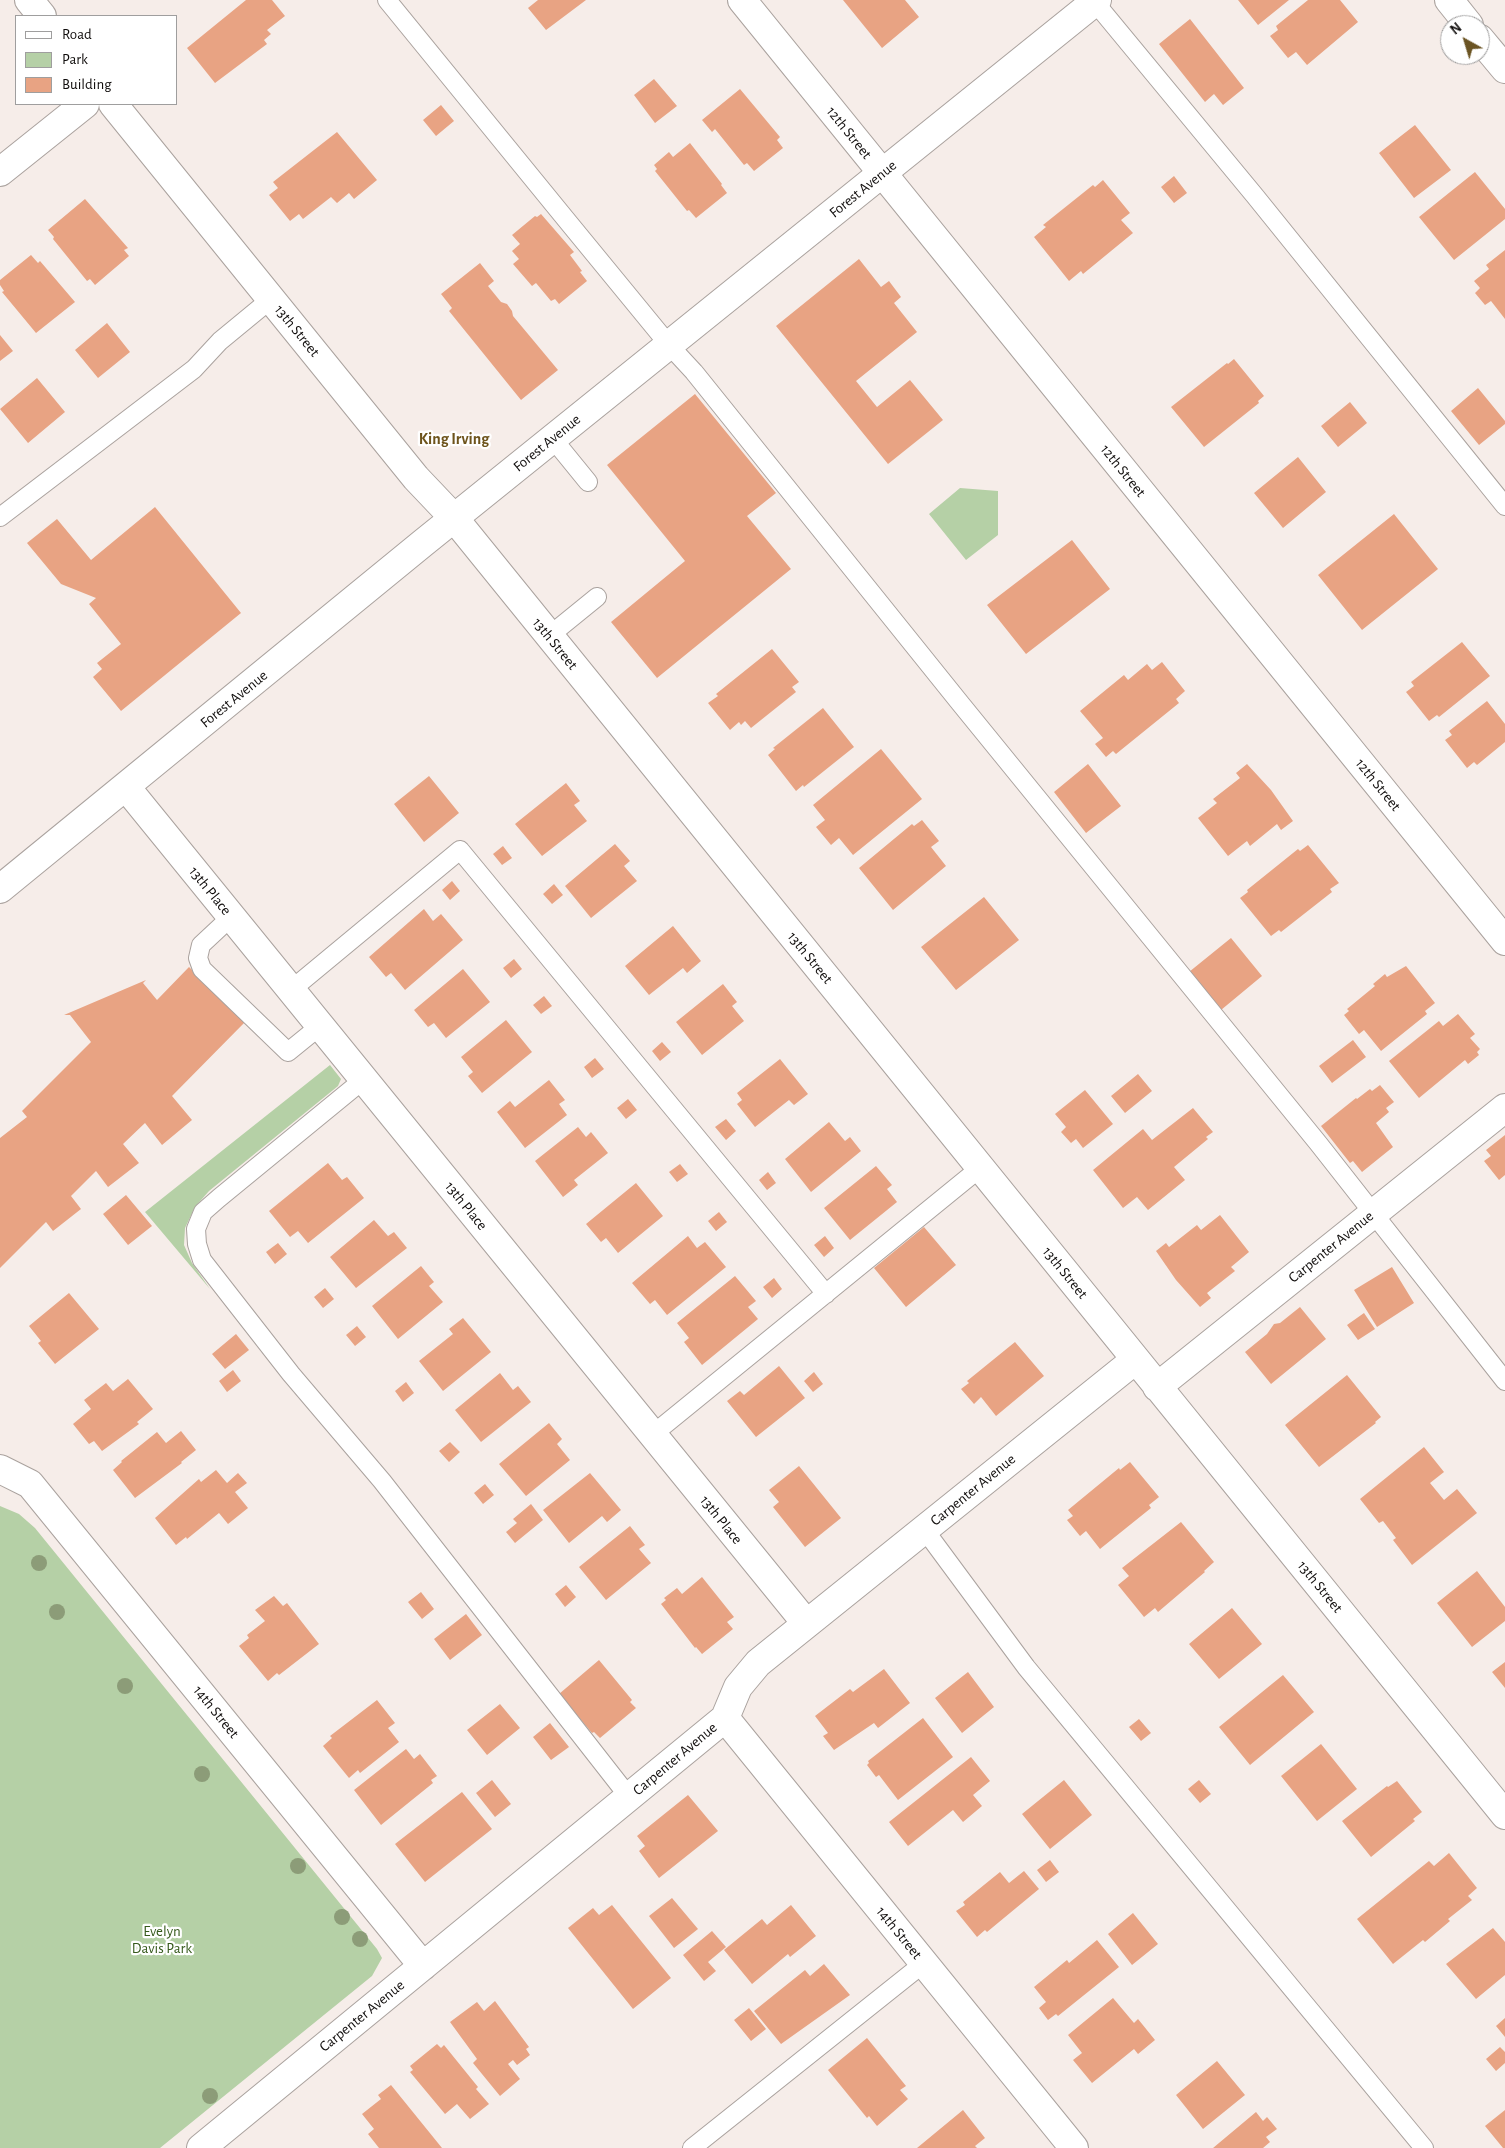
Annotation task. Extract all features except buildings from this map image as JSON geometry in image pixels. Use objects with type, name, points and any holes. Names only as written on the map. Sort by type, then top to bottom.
[{"type":"street","points":[[29,0],[41,15]]},
{"type":"street","name":"12th Street","points":[[742,0],[1505,941]]},
{"type":"street","points":[[1448,0],[1461,15]]},
{"type":"street","name":"Forest Avenue","points":[[0,889],[454,518],[1095,1]]},
{"type":"street","points":[[1490,51],[1505,70]]},
{"type":"street","points":[[0,172],[84,105]]},
{"type":"street","name":"13th Street","points":[[114,105],[416,478],[454,518],[1505,1815]]},
{"type":"street","name":"13th Place","points":[[126,787],[806,1623]]},
{"type":"street","name":"Carpenter Avenue","points":[[1158,1387],[1505,1108]]},
{"type":"street","name":"Carpenter Avenue","points":[[202,2148],[725,1718],[738,1687],[758,1662],[1135,1360]]},
{"type":"street","name":"14th Street","points":[[0,1469],[30,1484],[424,1966]]},
{"type":"street","name":"14th Street","points":[[725,1718],[1074,2148]]},
{"type":"lane","points":[[386,0],[669,345],[694,372],[1374,1213],[1505,1381]]},
{"type":"lane","points":[[1095,1],[1505,506]]},
{"type":"lane","points":[[0,517],[194,369],[220,341],[271,299]]},
{"type":"lane","points":[[553,439],[588,482]]},
{"type":"lane","points":[[549,636],[597,597]]},
{"type":"lane","points":[[291,990],[460,850],[826,1294]]},
{"type":"lane","points":[[231,917],[201,945],[198,958],[202,969],[288,1052],[320,1026]]},
{"type":"lane","points":[[364,1080],[203,1212],[196,1229],[197,1244],[202,1260],[291,1374],[387,1488],[629,1797]]},
{"type":"lane","points":[[652,1435],[980,1168]]},
{"type":"lane","points":[[924,1529],[1026,1667],[1424,2148]]},
{"type":"lane","points":[[692,2148],[924,1963]]},
{"type":"green space","points":[[960,488],[998,491],[998,535],[966,560],[929,514]]},
{"type":"green space","points":[[330,1065],[341,1079],[338,1086],[209,1191],[195,1207],[185,1228],[184,1245],[192,1263],[210,1289],[145,1212]]},
{"type":"green space","name":"Evelyn Davis Park","points":[[0,1506],[19,1514],[35,1528],[377,1949],[382,1958],[372,1976],[160,2148],[0,2148]]},
{"type":"district","name":"King Irving","points":[[454,439]]}]
